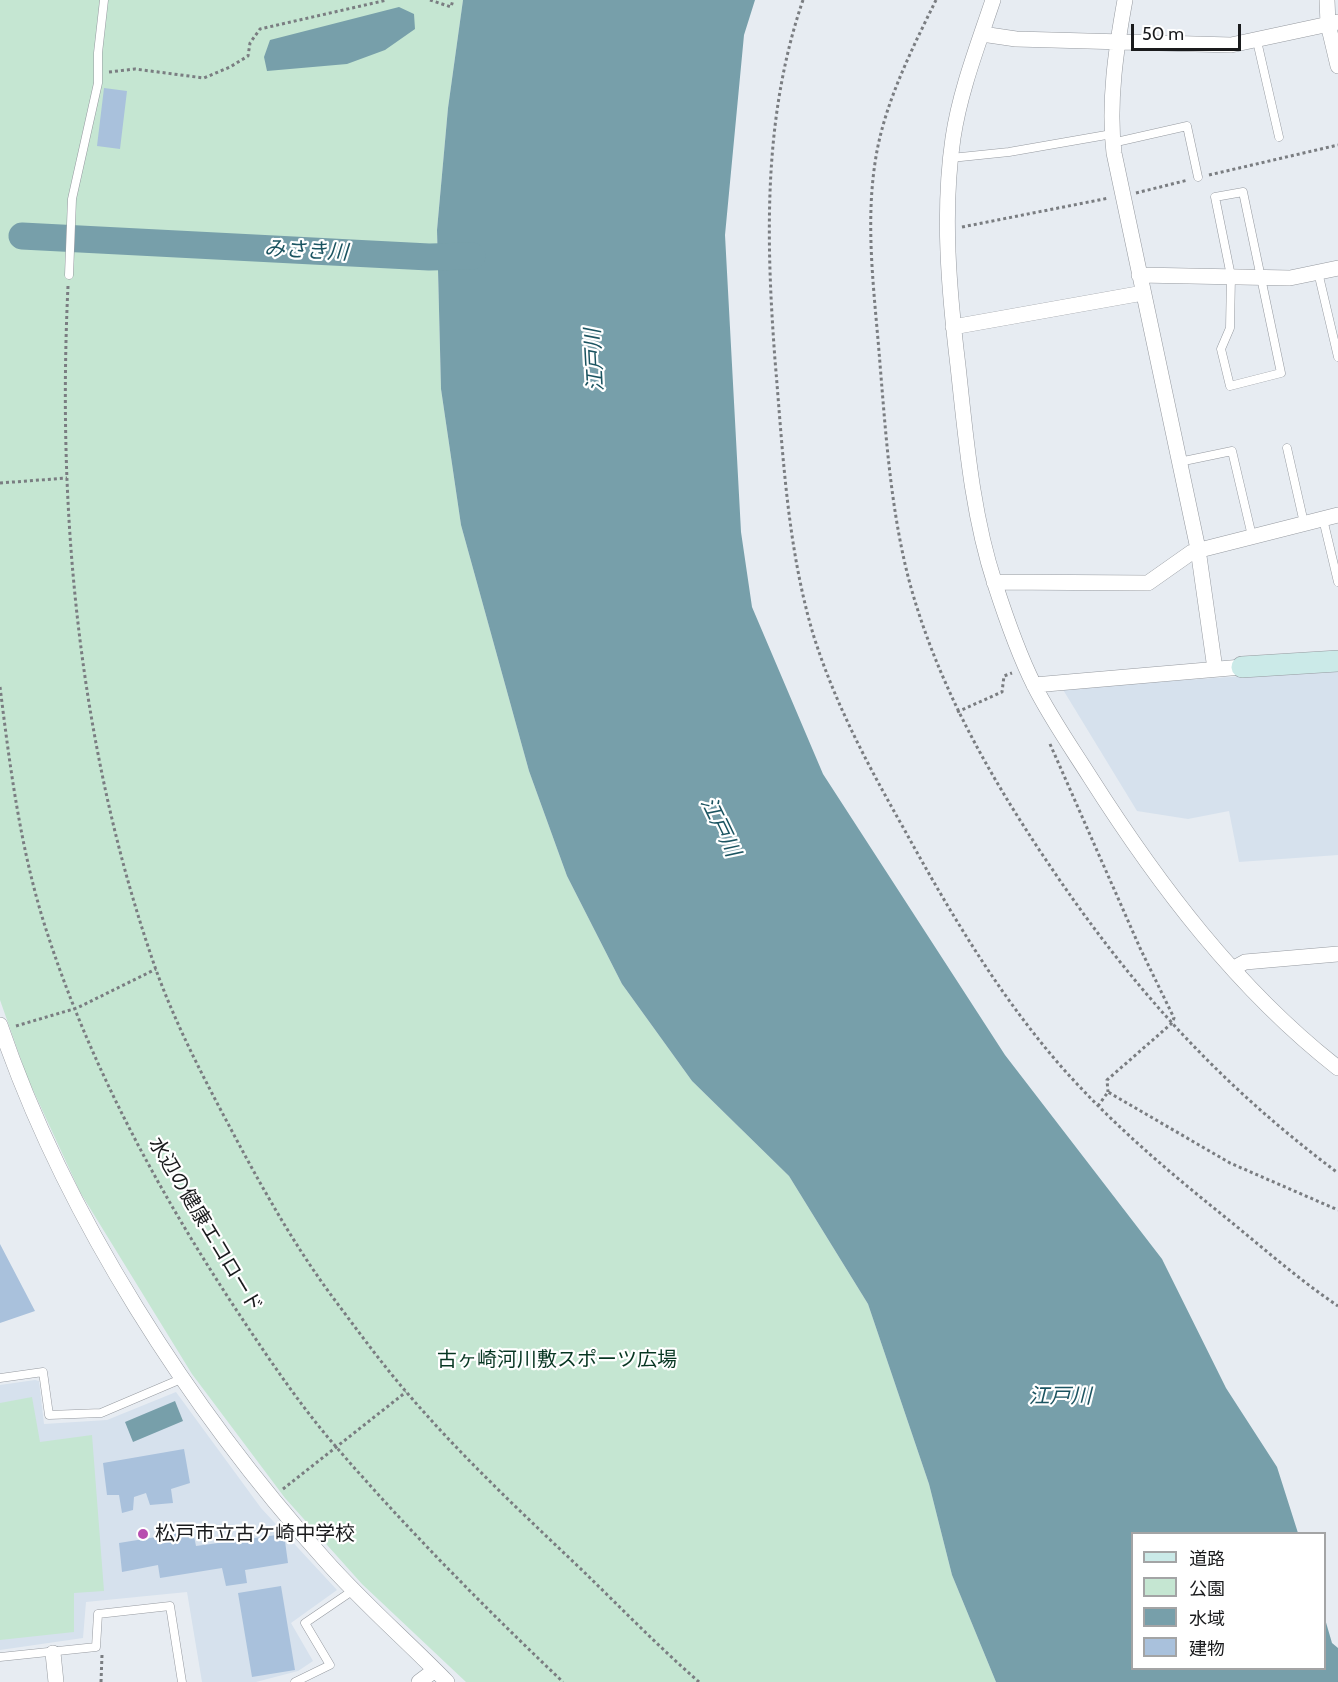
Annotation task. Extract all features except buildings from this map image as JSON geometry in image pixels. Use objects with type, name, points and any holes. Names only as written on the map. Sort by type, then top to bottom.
[{"type":"street","points":[[993,0],[960,107],[951,158],[948,264],[953,327],[977,513],[994,582],[1034,685],[1061,731],[1138,849],[1198,929],[1287,1025],[1338,1068]]},
{"type":"street","points":[[1125,0],[1117,43],[1112,138],[1122,196],[1198,549],[1215,669]]},
{"type":"street","points":[[1327,0],[1333,23],[1338,66]]},
{"type":"street","points":[[982,34],[1016,39],[1231,45],[1333,23]]},
{"type":"street","points":[[1139,275],[1290,278],[1338,268]]},
{"type":"street","points":[[953,327],[1143,293]]},
{"type":"street","points":[[994,582],[1148,583],[1198,549],[1330,517]]},
{"type":"street","points":[[1034,685],[1338,661]]},
{"type":"street","points":[[1234,968],[1245,962],[1338,954]]},
{"type":"street","points":[[4,1031],[26,1093],[74,1194],[131,1297],[181,1379],[265,1488],[327,1562],[447,1682]]},
{"type":"street","points":[[53,1653],[56,1682]]},
{"type":"street","points":[[419,1682],[435,1670]]},
{"type":"lane","points":[[69,275],[72,199],[98,74],[104,0]]},
{"type":"lane","points":[[1257,41],[1279,137]]},
{"type":"lane","points":[[951,158],[1112,138],[1187,126],[1198,177]]},
{"type":"lane","points":[[1243,192],[1257,247],[1261,278],[1281,373],[1230,386],[1221,349],[1230,328],[1231,276],[1215,197],[1243,192]]},
{"type":"lane","points":[[1318,272],[1338,357]]},
{"type":"lane","points":[[1287,448],[1304,523]]},
{"type":"lane","points":[[1179,462],[1232,451],[1251,536]]},
{"type":"lane","points":[[1330,517],[1338,582]]},
{"type":"lane","points":[[0,1378],[43,1372],[49,1415],[101,1413],[181,1379]]},
{"type":"lane","points":[[295,1682],[330,1665],[305,1623],[355,1590]]},
{"type":"lane","points":[[0,1657],[96,1647],[98,1614],[170,1606],[182,1682]]},
{"type":"path","points":[[98,74],[135,69],[204,78],[230,68],[248,56],[250,43],[260,29],[387,0]]},
{"type":"path","points":[[430,0],[452,7],[453,0]]},
{"type":"path","points":[[803,0],[786,63],[772,146],[768,240],[790,521],[814,636],[849,729],[953,915],[1025,1021],[1098,1106],[1165,1170],[1338,1306]]},
{"type":"path","points":[[962,227],[1122,196],[1338,145]]},
{"type":"path","points":[[69,275],[64,374],[69,540],[92,730],[118,849],[156,969],[221,1111],[271,1202],[331,1295],[406,1392],[487,1480],[699,1682]]},
{"type":"path","points":[[0,483],[68,478]]},
{"type":"path","points":[[957,712],[1002,692],[1004,676]]},
{"type":"path","name":"水辺の健康エコロード","points":[[0,687],[14,799],[44,923],[94,1054],[158,1182],[212,1272],[269,1359],[338,1447],[402,1521],[563,1682]]},
{"type":"path","points":[[1046,735],[1140,948],[1174,1017],[1170,1024],[1107,1080],[1108,1092],[1098,1106]]},
{"type":"path","points":[[4,1031],[77,1008],[156,969]]},
{"type":"path","points":[[1108,1092],[1230,1163],[1338,1210]]},
{"type":"path","points":[[279,1492],[406,1392]]},
{"type":"path","points":[[96,1647],[102,1652],[101,1682]]},
{"type":"shaded area","points":[[1338,670],[1338,855],[1239,862],[1229,811],[1188,819],[1137,811],[1062,688]]},
{"type":"shaded area","name":"松戸市立古ケ崎中学校","points":[[39,1381],[44,1424],[107,1420],[176,1392],[261,1508],[337,1590],[291,1623],[313,1661],[298,1671],[256,1682],[202,1682],[187,1592],[86,1602],[83,1638],[0,1650],[0,1385]]},
{"type":"green space","name":"古ヶ崎河川敷スポーツ広場","points":[[0,0],[463,0],[448,108],[437,230],[441,389],[461,525],[529,771],[567,876],[622,984],[692,1081],[789,1176],[868,1304],[929,1484],[952,1575],[996,1682],[466,1682],[362,1584],[285,1498],[192,1374],[80,1192],[27,1077],[0,1000]]},
{"type":"green space","points":[[32,1397],[40,1442],[92,1435],[104,1591],[74,1593],[74,1632],[0,1640],[0,1403]]},
{"type":"water","name":"江戸川","points":[[463,0],[755,0],[744,35],[725,235],[741,532],[752,607],[823,774],[1005,1055],[1162,1259],[1226,1388],[1277,1467],[1298,1532],[1131,1532],[1131,1670],[1326,1670],[1326,1622],[1332,1643],[1338,1648],[1338,1682],[996,1682],[952,1575],[929,1484],[868,1304],[789,1176],[692,1081],[622,984],[567,876],[529,771],[461,525],[441,389],[437,230],[448,108]]},
{"type":"water","points":[[399,7],[414,14],[415,29],[385,50],[347,64],[267,71],[264,57],[270,40]]},
{"type":"water","points":[[175,1401],[183,1421],[133,1442],[125,1422]]},
{"type":"waterway","name":"みさき川","points":[[22,236],[429,257],[472,256]]},
{"type":"place","name":"松戸市立古ケ崎中学校","points":[[143,1534]]}]
